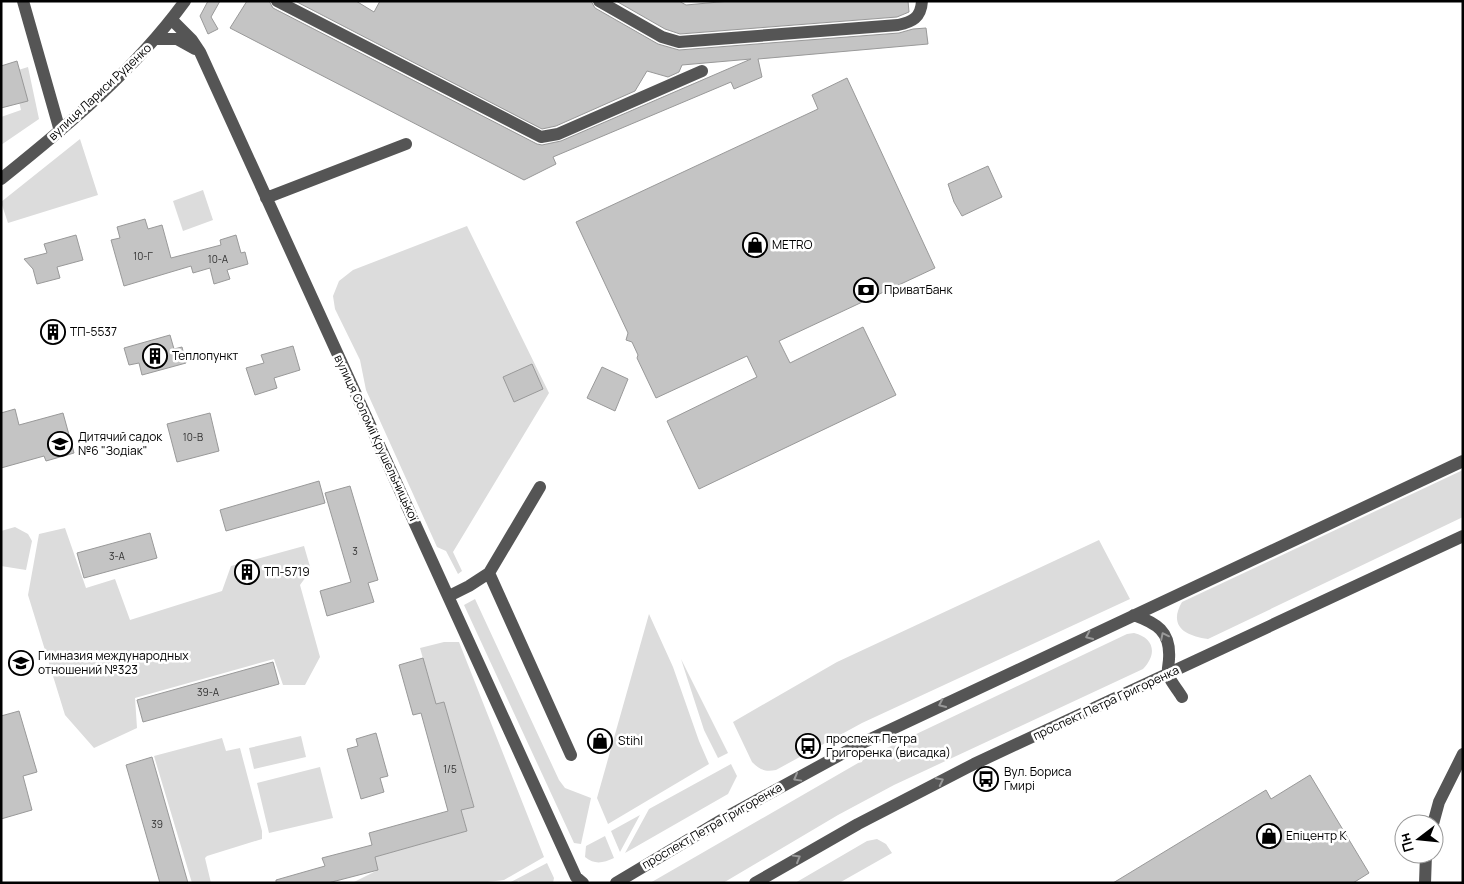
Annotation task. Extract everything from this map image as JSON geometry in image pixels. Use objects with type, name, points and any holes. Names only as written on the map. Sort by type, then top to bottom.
[{"type":"street","points":[[23,1],[60,132]]},
{"type":"street","points":[[172,20],[185,1]]},
{"type":"street","points":[[277,1],[541,138],[558,134],[702,71]]},
{"type":"street","points":[[599,1],[662,37],[679,42],[898,25],[911,22],[919,15],[922,1]]},
{"type":"street","name":"вулиця Лариси Руденко","points":[[1,179],[60,132],[85,109],[172,20]]},
{"type":"street","name":"вулиця Соломії Крушельницької","points":[[172,20],[192,40],[200,52],[576,877],[583,883]]},
{"type":"street","points":[[155,39],[177,39],[200,52]]},
{"type":"street","points":[[266,198],[406,144]]},
{"type":"street","name":"проспект Петра Григоренка","points":[[616,883],[722,820],[860,744],[1463,461]]},
{"type":"street","points":[[449,596],[489,573],[540,487]]},
{"type":"street","name":"проспект Петра Григоренка","points":[[755,883],[912,795],[974,764],[1463,536]]},
{"type":"street","points":[[489,573],[571,755]]},
{"type":"street","points":[[1134,615],[1157,625],[1163,633],[1167,642],[1169,656],[1168,674],[1182,697]]},
{"type":"street","points":[[1436,814],[1439,802],[1463,754]]},
{"type":"street","points":[[1425,883],[1426,864]]},
{"type":"shaded area","points":[[28,67],[39,119],[1,145],[1,117],[21,110],[12,72]]},
{"type":"shaded area","points":[[80,139],[98,195],[8,223],[1,202]]},
{"type":"shaded area","points":[[203,190],[213,220],[183,231],[173,201]]},
{"type":"shaded area","points":[[467,226],[549,393],[453,552],[462,571],[458,574],[446,551],[437,547],[366,390],[360,360],[335,309],[333,296],[339,281],[353,270]]},
{"type":"shaded area","points":[[1463,470],[1463,517],[1208,639],[1186,632],[1178,623],[1178,610],[1182,602]]},
{"type":"shaded area","points":[[15,527],[28,534],[32,541],[26,570],[1,566],[1,531]]},
{"type":"shaded area","points":[[65,528],[86,588],[115,579],[130,620],[222,591],[231,566],[304,546],[311,570],[300,585],[320,657],[305,685],[283,685],[274,659],[135,698],[137,728],[94,748],[65,715],[28,595],[39,534]]},
{"type":"shaded area","points":[[1099,540],[1130,599],[862,723],[776,770],[763,770],[752,762],[733,722],[837,662]]},
{"type":"shaded area","points":[[475,599],[559,780],[565,788],[591,798],[581,844],[574,843],[464,605]]},
{"type":"shaded area","points":[[649,614],[673,667],[709,764],[608,824],[597,798]]},
{"type":"shaded area","points":[[1134,633],[1146,639],[1152,648],[1150,658],[1143,669],[894,785],[838,815],[723,883],[650,883],[872,755],[1127,634]]},
{"type":"shaded area","points":[[444,642],[459,642],[544,857],[504,880],[479,883],[352,883],[378,870],[375,857],[467,831],[461,810],[474,806],[444,702],[436,704],[420,648]]},
{"type":"shaded area","points":[[681,659],[728,753],[718,758],[704,730]]},
{"type":"shaded area","points":[[301,736],[306,757],[254,769],[249,748]]},
{"type":"shaded area","points":[[222,738],[226,751],[240,748],[262,831],[262,839],[207,856],[205,858],[211,883],[192,883],[154,756]]},
{"type":"shaded area","points":[[731,764],[737,776],[728,794],[625,853],[649,809]]},
{"type":"shaded area","points":[[320,767],[333,818],[269,833],[257,783]]},
{"type":"shaded area","points":[[640,815],[620,852],[611,831]]},
{"type":"shaded area","points":[[605,836],[614,858],[599,862],[585,857],[586,846]]},
{"type":"shaded area","points":[[877,839],[886,844],[892,853],[839,883],[795,883],[867,841]]},
{"type":"shaded area","points":[[547,863],[554,878],[553,883],[520,883],[519,881],[509,883]]},
{"type":"building","points":[[208,1],[220,1],[211,17],[218,29],[208,34],[200,16]]},
{"type":"building","points":[[247,1],[269,1],[273,8],[542,145],[561,141],[751,59],[682,65],[679,72],[668,77],[647,71],[635,91],[556,126],[542,129],[295,1],[356,1],[374,12],[380,1],[591,1],[595,8],[658,44],[679,50],[899,33],[926,28],[928,44],[758,59],[762,77],[734,89],[731,82],[553,157],[556,164],[524,180],[230,28]]},
{"type":"building","points":[[616,1],[679,1],[686,5],[730,1],[908,1],[909,12],[897,17],[680,34],[665,29]]},
{"type":"building","points":[[17,61],[28,101],[1,108],[1,66]]},
{"type":"building","name":"METRO","points":[[847,78],[935,268],[779,341],[790,363],[863,327],[896,395],[699,489],[667,421],[757,377],[747,356],[656,398],[637,358],[638,355],[632,342],[626,340],[628,333],[576,222],[818,109],[812,95]]},
{"type":"building","points":[[988,166],[1002,197],[962,216],[954,202],[948,184]]},
{"type":"building","points":[[145,219],[148,229],[162,225],[171,258],[221,245],[220,240],[236,235],[241,253],[245,252],[248,264],[227,270],[230,279],[214,284],[210,268],[193,273],[191,266],[124,286],[111,240],[120,238],[117,227]]},
{"type":"building","points":[[76,235],[83,260],[57,267],[60,278],[37,284],[33,269],[24,259],[47,253],[44,244]]},
{"type":"building","name":"ТП-5537","points":[[57,320],[65,335],[50,343],[42,328]]},
{"type":"building","name":"Теплопункт","points":[[170,335],[174,349],[182,347],[186,363],[142,375],[139,363],[129,365],[124,348]]},
{"type":"building","points":[[293,346],[300,370],[274,378],[277,388],[255,395],[246,368],[264,363],[261,355]]},
{"type":"building","points":[[532,364],[543,389],[514,402],[503,377]]},
{"type":"building","points":[[602,367],[628,379],[615,411],[587,398]]},
{"type":"building","points":[[15,409],[19,425],[63,413],[74,453],[46,461],[44,456],[1,468],[1,413]]},
{"type":"building","points":[[210,413],[219,451],[177,462],[167,424]]},
{"type":"building","points":[[319,481],[325,503],[226,531],[220,510]]},
{"type":"building","points":[[350,486],[378,580],[368,583],[374,602],[327,616],[320,591],[351,582],[325,493]]},
{"type":"building","points":[[150,533],[157,558],[84,578],[77,553]]},
{"type":"building","name":"ТП-5719","points":[[250,565],[253,577],[243,580],[240,568]]},
{"type":"building","points":[[423,658],[436,704],[444,702],[474,807],[461,810],[467,831],[375,857],[378,870],[328,883],[276,883],[276,880],[325,866],[322,858],[372,845],[369,833],[448,811],[421,713],[413,715],[399,665]]},
{"type":"building","points":[[273,662],[279,684],[143,722],[137,700]]},
{"type":"building","points":[[19,711],[37,772],[23,776],[32,810],[1,819],[1,716]]},
{"type":"building","points":[[376,733],[388,776],[380,778],[384,792],[361,799],[347,749],[358,746],[356,739]]},
{"type":"building","points":[[152,757],[188,883],[160,883],[126,765]]},
{"type":"building","name":"Епіцентр К","points":[[1310,775],[1369,873],[1353,883],[1113,883],[1266,790],[1271,799]]},
{"type":"place","name":"METRO","points":[[755,245]]},
{"type":"place","name":"ПриватБанк","points":[[866,290]]},
{"type":"place","name":"ТП-5537","points":[[53,332]]},
{"type":"place","name":"Теплопункт","points":[[155,356]]},
{"type":"place","name":"Дитячий садок №6 \"Зодіак\"","points":[[60,444]]},
{"type":"place","name":"ТП-5719","points":[[247,572]]},
{"type":"place","name":"Гимназия международных отношений №323","points":[[21,663]]},
{"type":"place","name":"Stihl","points":[[600,741]]},
{"type":"place","name":"проспект Петра Григоренка (висадка)","points":[[808,746]]},
{"type":"place","name":"Вул. Бориса Гмирі","points":[[986,779]]},
{"type":"place","name":"Епіцентр К","points":[[1269,836]]}]
